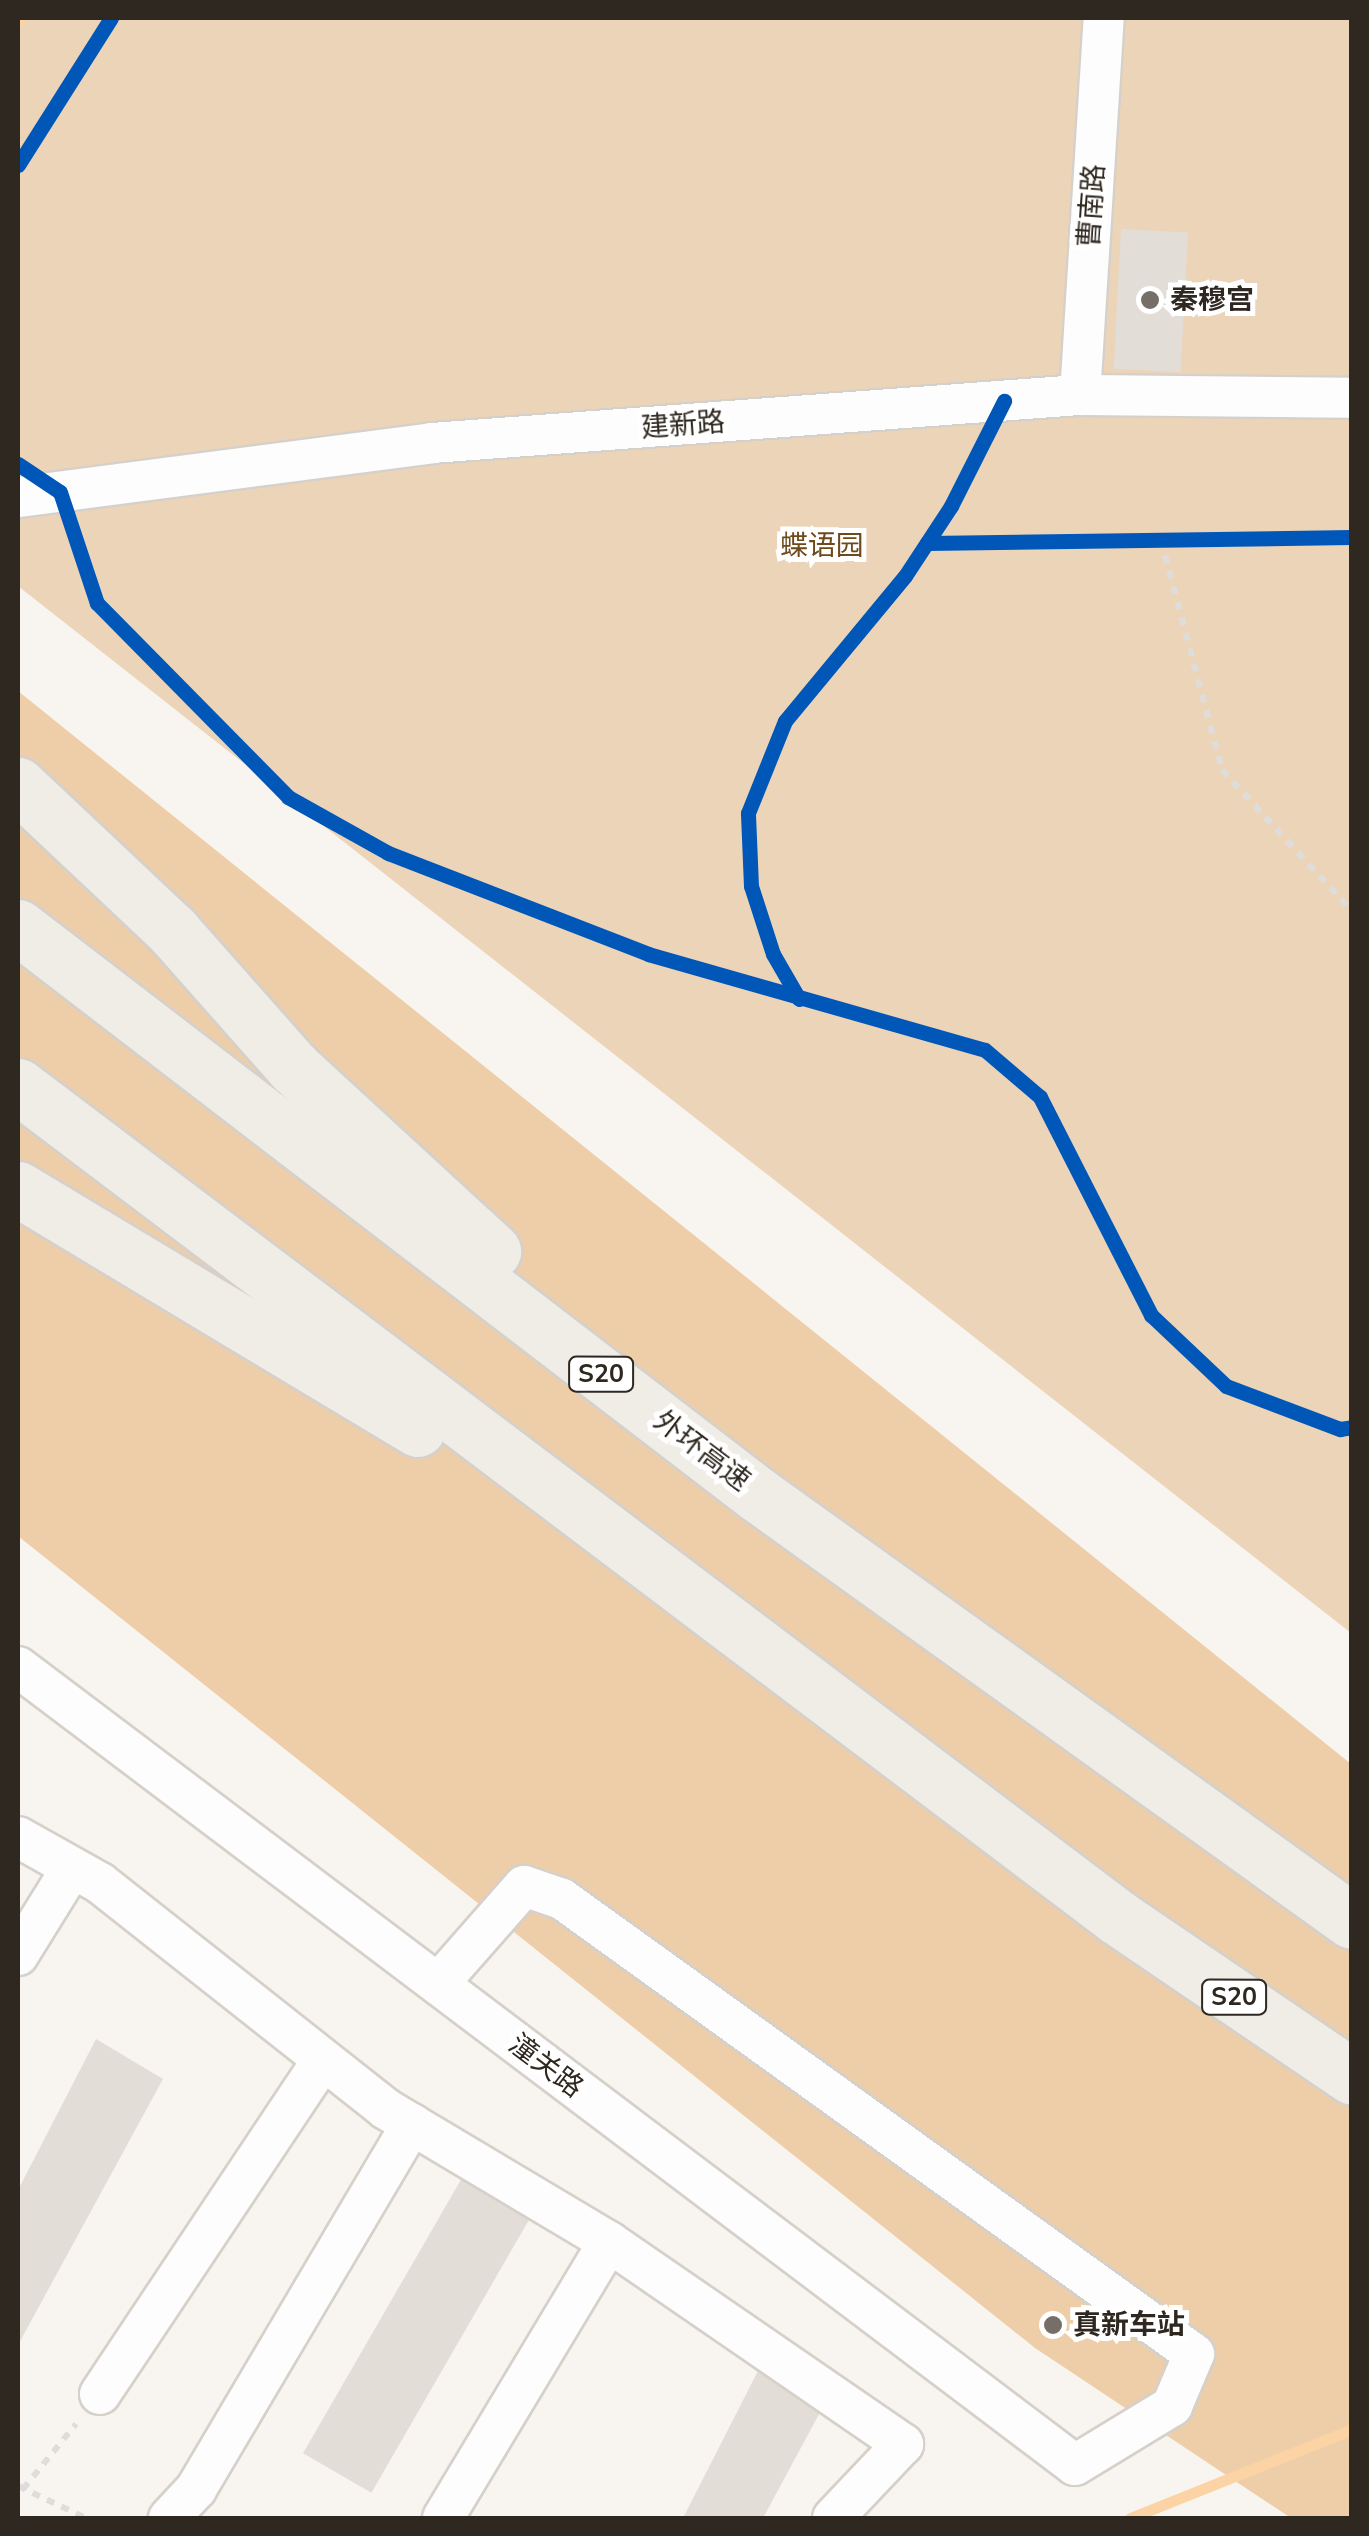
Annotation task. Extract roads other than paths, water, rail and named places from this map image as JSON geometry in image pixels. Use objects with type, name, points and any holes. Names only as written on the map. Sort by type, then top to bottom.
[{"type":"highway","points":[[18,785],[172,930],[293,1067],[757,1494]]},
{"type":"highway","name":"外环高速","points":[[18,927],[757,1494],[1192,1813],[1352,1922]]},
{"type":"highway","name":"S20","points":[[18,1086],[1117,1917],[1352,2077]]},
{"type":"highway","points":[[18,1189],[666,1579]]},
{"type":"street","name":"曹南路","points":[[1080,395],[1104,18]]},
{"type":"street","name":"建新路","points":[[18,497],[432,443],[1080,395],[1352,398]]},
{"type":"street","name":"潼关路","points":[[18,1667],[1074,2465],[1172,2406],[1194,2354],[562,1899],[524,1886],[438,1984]]},
{"type":"street","points":[[18,1837],[72,1868],[412,2124],[608,2242],[903,2444],[832,2518]]},
{"type":"street","points":[[18,1955],[72,1868]]},
{"type":"street","points":[[100,2394],[324,2059]]},
{"type":"street","points":[[169,2518],[196,2488],[412,2124]]},
{"type":"street","points":[[443,2518],[608,2242]]},
{"type":"waterway","points":[[18,22],[21,18]]},
{"type":"waterway","points":[[1130,2518],[1352,2429]]},
{"type":"place","name":"秦穆宫","points":[[1150,300]]},
{"type":"place","name":"真新车站","points":[[1053,2325]]},
{"type":"park label","name":"蝶语园","points":[[822,546]]}]
